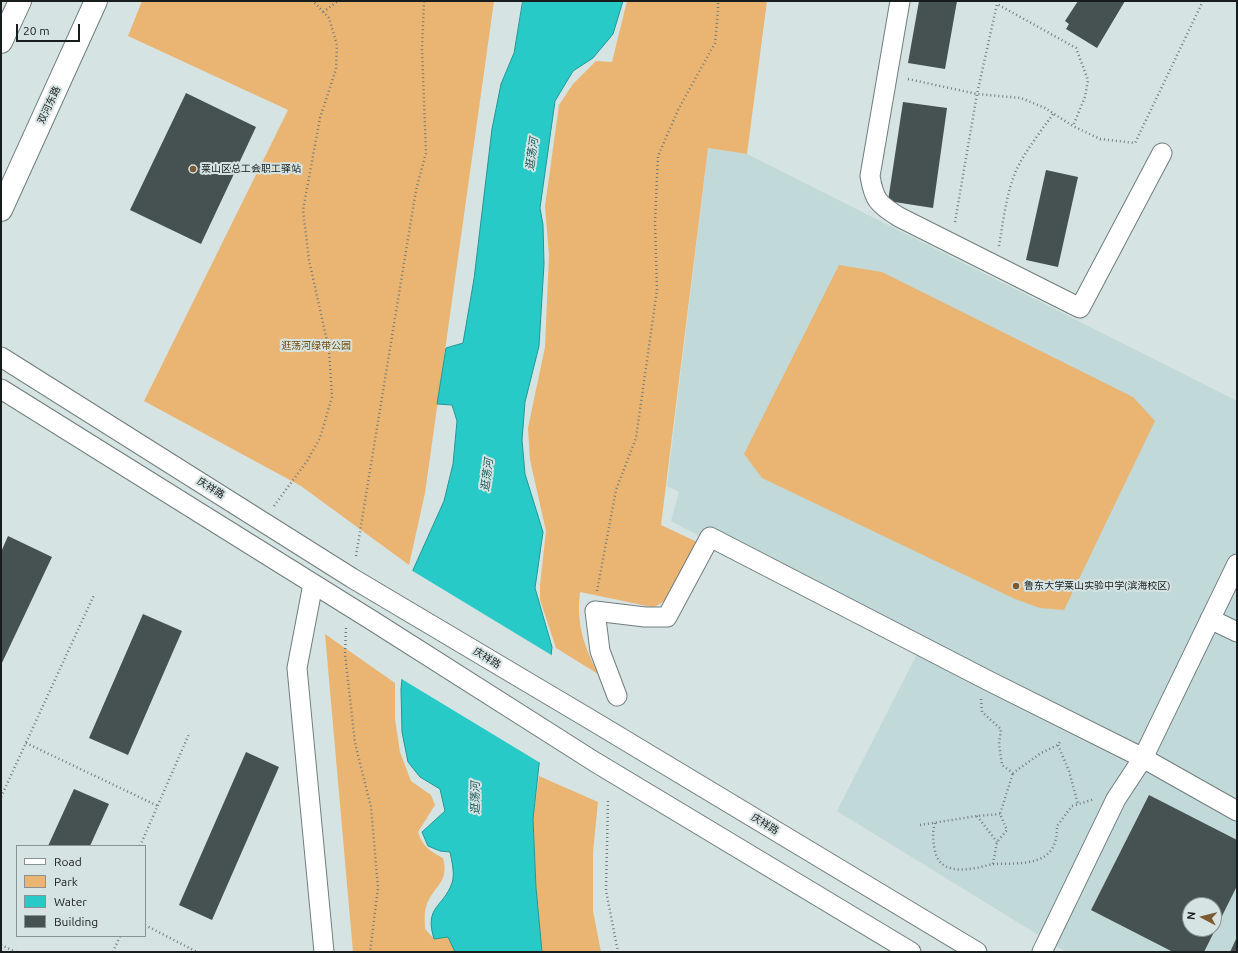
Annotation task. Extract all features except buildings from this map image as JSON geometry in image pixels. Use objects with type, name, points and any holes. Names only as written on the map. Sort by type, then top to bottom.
[{"type":"street","points":[[1,42],[20,1]]},
{"type":"street","name":"双河东路","points":[[1,210],[96,1]]},
{"type":"street","points":[[900,1],[870,176],[873,195],[881,206],[899,217],[1080,308],[1162,153]]},
{"type":"street","name":"庆祥路","points":[[1,357],[352,578],[977,952]]},
{"type":"street","points":[[1,389],[373,621],[595,762],[911,952]]},
{"type":"street","points":[[617,696],[600,651],[595,611],[645,617],[667,617],[710,537],[987,680],[1143,758],[1237,811]]},
{"type":"street","points":[[1042,952],[1116,799],[1143,758],[1237,564]]},
{"type":"street","points":[[313,584],[297,668],[324,952]]},
{"type":"street","points":[[1210,619],[1237,632]]},
{"type":"path","points":[[265,522],[278,498],[307,461],[320,438],[332,397],[328,350],[309,260],[303,210],[320,118],[336,69],[337,45],[329,18],[312,1]]},
{"type":"path","points":[[323,12],[338,1]]},
{"type":"path","points":[[352,578],[416,190],[426,153],[422,49],[424,1]]},
{"type":"path","points":[[595,611],[601,564],[616,490],[636,438],[656,298],[655,222],[658,156],[679,108],[714,43],[718,1]]},
{"type":"path","points":[[888,69],[906,79],[977,94],[1021,98],[1100,139],[1135,143],[1204,1]]},
{"type":"path","points":[[951,243],[977,94],[997,4],[1076,48],[1088,80],[1085,98],[1073,126]]},
{"type":"path","points":[[996,266],[1007,200],[1015,173],[1030,147],[1053,114]]},
{"type":"path","points":[[1,797],[94,595]]},
{"type":"path","points":[[347,606],[345,654],[355,743],[371,808],[378,888],[370,952]]},
{"type":"path","points":[[987,680],[980,696],[982,712],[1001,729],[999,744],[1002,765],[1014,773]]},
{"type":"path","points":[[993,864],[997,842],[1006,830],[1000,814],[1014,773],[1040,753],[1058,745],[1072,723]]},
{"type":"path","points":[[140,845],[189,734]]},
{"type":"path","points":[[26,743],[158,806]]},
{"type":"path","points":[[1058,745],[1069,771],[1078,804]]},
{"type":"path","points":[[935,824],[932,833],[933,844],[936,858],[943,866],[956,870],[973,869],[993,864],[1024,863],[1042,860],[1053,848],[1057,837],[1057,826],[1072,806],[1091,799],[1116,799]]},
{"type":"path","points":[[608,801],[606,891],[618,952]]},
{"type":"path","points":[[920,825],[1000,814]]},
{"type":"path","points":[[977,816],[997,842]]},
{"type":"path","points":[[146,926],[197,952]]},
{"type":"path","points":[[113,952],[120,937]]},
{"type":"path","points":[[1,945],[16,952]]},
{"type":"shaded area","name":"鲁东大学莱山实验中学(滨海校区)","points":[[708,148],[747,154],[1237,401],[1237,952],[1066,952],[837,811],[918,652],[671,521],[679,492],[667,486]]},
{"type":"green space","name":"逛荡河绿带公园","points":[[142,1],[494,1],[425,493],[409,565],[301,486],[144,401],[288,110],[128,36]]},
{"type":"green space","points":[[627,1],[767,1],[747,154],[708,148],[661,525],[697,542],[685,570],[674,590],[660,604],[652,607],[580,592],[580,625],[585,644],[598,674],[556,648],[540,600],[540,585],[546,531],[530,460],[528,428],[545,347],[549,255],[545,206],[559,105],[573,84],[596,61],[612,62]]},
{"type":"green space","points":[[839,265],[882,272],[1133,397],[1155,421],[1064,610],[1040,608],[1015,599],[762,478],[744,454]]},
{"type":"green space","points":[[325,634],[395,683],[395,719],[400,752],[411,781],[431,795],[435,805],[418,832],[424,845],[443,858],[445,867],[442,879],[432,894],[426,907],[425,929],[434,939],[448,937],[455,952],[353,952]]},
{"type":"green space","points":[[539,776],[598,802],[593,852],[593,911],[601,952],[542,952],[536,888],[533,819]]},
{"type":"water","name":"逛荡河","points":[[523,1],[623,1],[613,34],[593,58],[573,71],[555,101],[540,208],[543,225],[544,264],[539,346],[525,402],[522,440],[525,474],[543,532],[535,588],[552,647],[533,819],[536,888],[542,952],[455,952],[448,937],[434,939],[431,920],[433,913],[444,898],[452,883],[453,868],[450,852],[440,851],[428,846],[422,832],[445,811],[440,789],[420,777],[408,762],[402,732],[401,689],[413,570],[444,501],[453,464],[457,421],[452,405],[437,404],[446,348],[463,343],[474,279],[492,129],[501,84],[514,53]]},
{"type":"pier","points":[[411,570],[553,656],[542,764],[400,678]]},
{"type":"place","name":"莱山区总工会职工驿站","points":[[193,169]]},
{"type":"place","name":"鲁东大学莱山实验中学(滨海校区)","points":[[1016,586]]}]
